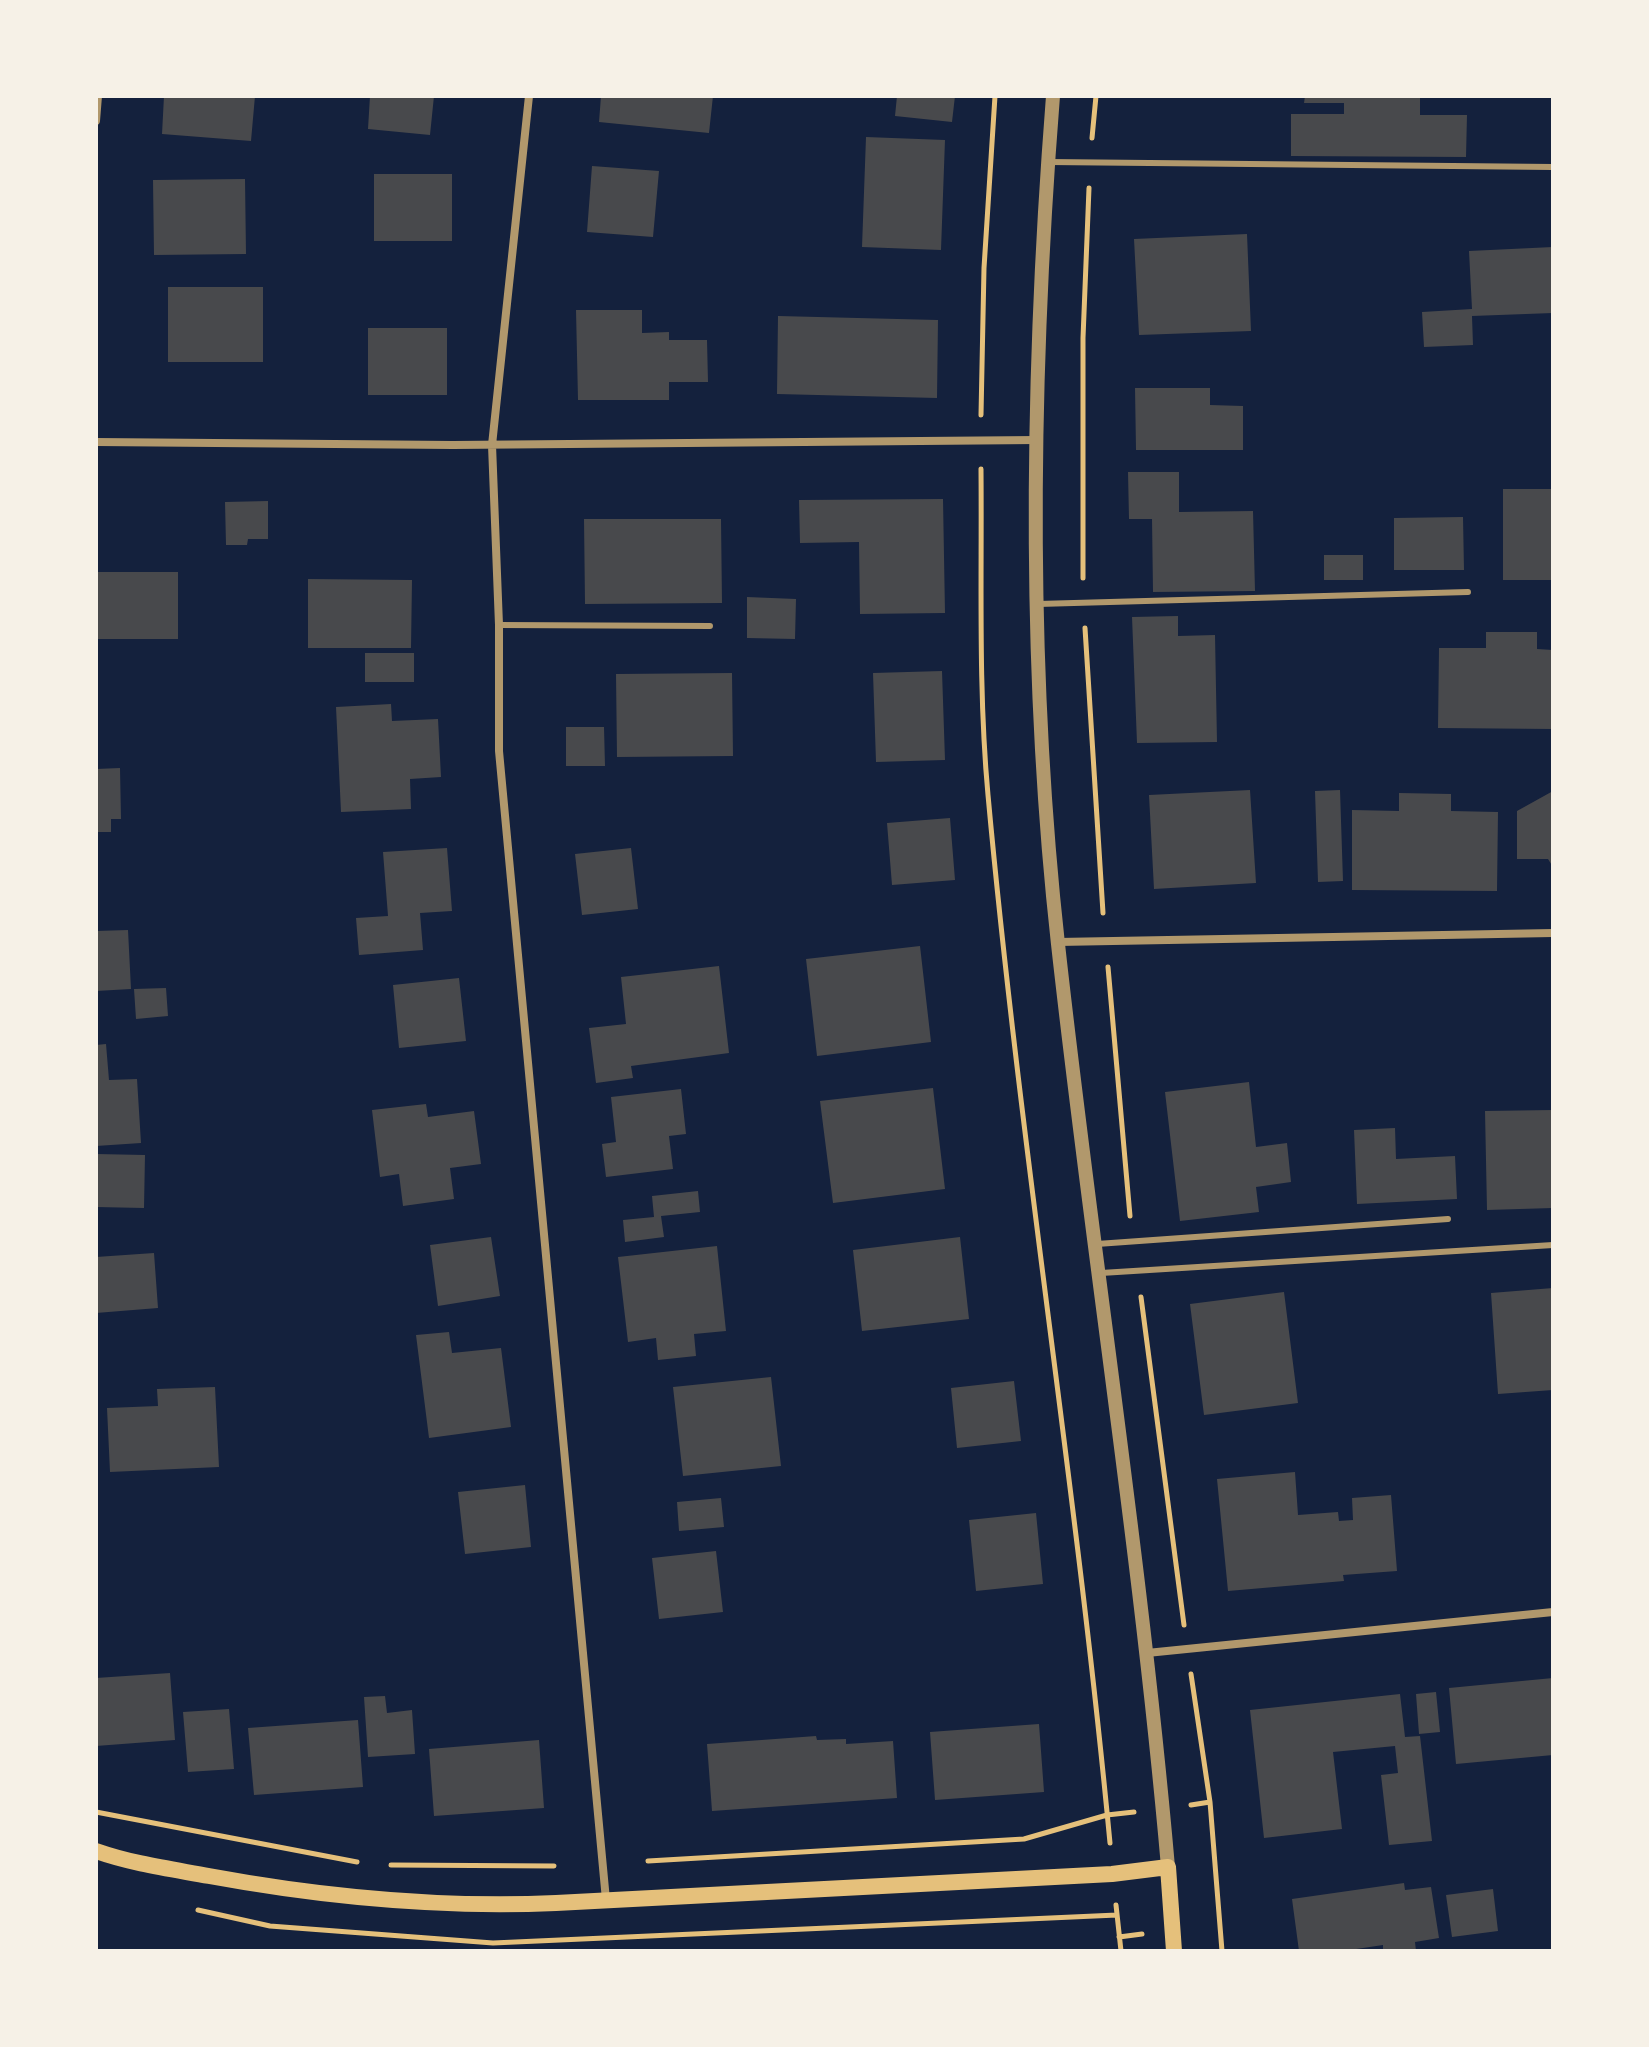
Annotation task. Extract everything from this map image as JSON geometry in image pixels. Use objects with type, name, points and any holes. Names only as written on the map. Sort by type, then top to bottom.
[{"type":"main road","points":[[96,1851],[124,1861],[277,1888],[445,1904],[606,1900],[1112,1874],[1168,1867],[1174,1951]]},
{"type":"street","points":[[96,121],[98,96]]},
{"type":"street","points":[[529,96],[492,445],[499,625],[499,751],[606,1900]]},
{"type":"street","points":[[1053,96],[1038,440],[1038,604],[1045,771],[1058,942],[1101,1273],[1127,1515],[1147,1653],[1168,1867]]},
{"type":"street","points":[[96,442],[492,445],[1038,440]]},
{"type":"street","points":[[1058,942],[1553,933]]},
{"type":"street","points":[[1147,1653],[1553,1612]]},
{"type":"lane","points":[[1048,162],[1553,167]]},
{"type":"lane","points":[[1038,604],[1468,592]]},
{"type":"lane","points":[[499,625],[710,626]]},
{"type":"lane","points":[[1097,1244],[1448,1219]]},
{"type":"lane","points":[[1101,1273],[1553,1245]]},
{"type":"path","points":[[995,96],[984,268],[980,440],[988,791],[1028,1166],[1087,1618],[1121,1951]]},
{"type":"path","points":[[1096,96],[1083,338],[1084,603],[1091,763],[1133,1242]]},
{"type":"path","points":[[1137,1270],[1210,1802],[1222,1951]]},
{"type":"path","points":[[96,1812],[370,1864]]},
{"type":"path","points":[[648,1861],[1024,1839],[1107,1815]]},
{"type":"path","points":[[386,1865],[554,1866]]},
{"type":"building","points":[[164,96],[255,96],[251,141],[162,134]]},
{"type":"building","points":[[370,96],[434,96],[430,135],[368,129]]},
{"type":"building","points":[[601,96],[713,96],[709,133],[599,122]]},
{"type":"building","points":[[897,96],[955,96],[952,122],[895,116]]},
{"type":"building","points":[[1305,96],[1420,96],[1420,115],[1467,115],[1466,157],[1291,156],[1291,114],[1344,114],[1344,103],[1304,103]]},
{"type":"building","points":[[866,137],[945,140],[941,250],[862,247]]},
{"type":"building","points":[[592,166],[659,171],[653,237],[587,232]]},
{"type":"building","points":[[374,174],[452,174],[452,241],[374,241]]},
{"type":"building","points":[[245,179],[246,254],[154,255],[153,180]]},
{"type":"building","points":[[1247,234],[1251,331],[1139,335],[1134,239]]},
{"type":"building","points":[[1553,247],[1553,313],[1472,316],[1473,345],[1424,347],[1422,312],[1472,309],[1469,251]]},
{"type":"building","points":[[168,287],[263,287],[263,362],[168,362]]},
{"type":"building","points":[[576,310],[642,310],[642,333],[669,332],[669,340],[707,340],[708,382],[669,382],[669,400],[578,400]]},
{"type":"building","points":[[778,316],[938,320],[937,398],[777,394]]},
{"type":"building","points":[[368,328],[447,328],[447,395],[368,395]]},
{"type":"building","points":[[1135,388],[1210,388],[1210,405],[1243,406],[1243,450],[1136,450]]},
{"type":"building","points":[[1128,472],[1179,472],[1179,512],[1253,511],[1255,591],[1153,592],[1152,519],[1129,519]]},
{"type":"building","points":[[1503,489],[1553,489],[1553,580],[1503,580]]},
{"type":"building","points":[[943,499],[945,613],[860,614],[859,542],[800,543],[799,500]]},
{"type":"building","points":[[268,501],[268,539],[248,539],[247,545],[226,545],[225,502]]},
{"type":"building","points":[[1463,517],[1464,570],[1394,570],[1394,518]]},
{"type":"building","points":[[584,519],[721,519],[722,603],[585,604]]},
{"type":"building","points":[[1324,555],[1363,555],[1363,580],[1324,580]]},
{"type":"building","points":[[96,572],[178,572],[178,639],[96,639]]},
{"type":"building","points":[[308,579],[412,580],[411,648],[308,648]]},
{"type":"building","points":[[747,597],[796,599],[795,639],[747,638]]},
{"type":"building","points":[[1178,616],[1178,636],[1215,635],[1217,742],[1137,743],[1132,617]]},
{"type":"building","points":[[1486,632],[1537,632],[1537,649],[1553,650],[1553,729],[1438,728],[1439,648],[1486,648]]},
{"type":"building","points":[[365,653],[414,653],[414,682],[365,682]]},
{"type":"building","points":[[942,671],[945,760],[876,762],[873,673]]},
{"type":"building","points":[[732,673],[733,756],[617,757],[616,674]]},
{"type":"building","points":[[391,704],[392,721],[438,719],[441,777],[410,779],[411,809],[341,812],[336,707]]},
{"type":"building","points":[[566,727],[604,727],[605,766],[566,766]]},
{"type":"building","points":[[120,768],[121,819],[111,819],[111,832],[96,832],[96,769]]},
{"type":"building","points":[[1250,790],[1256,883],[1154,889],[1149,795]]},
{"type":"building","points":[[1340,790],[1343,881],[1318,882],[1315,791]]},
{"type":"building","points":[[1553,791],[1553,867],[1548,859],[1517,859],[1517,811]]},
{"type":"building","points":[[1399,793],[1451,794],[1451,811],[1498,812],[1497,891],[1352,890],[1352,810],[1399,811]]},
{"type":"building","points":[[950,818],[955,880],[892,885],[887,823]]},
{"type":"building","points":[[447,848],[452,911],[420,913],[423,950],[359,955],[356,918],[388,916],[383,852]]},
{"type":"building","points":[[631,848],[638,909],[582,915],[575,854]]},
{"type":"building","points":[[128,930],[131,989],[96,991],[96,931]]},
{"type":"building","points":[[920,946],[931,1042],[817,1056],[806,959]]},
{"type":"building","points":[[719,966],[729,1053],[631,1066],[633,1078],[596,1083],[589,1028],[626,1024],[621,977]]},
{"type":"building","points":[[459,978],[466,1041],[399,1048],[393,985]]},
{"type":"building","points":[[166,988],[168,1016],[136,1019],[134,989]]},
{"type":"building","points":[[106,1044],[109,1080],[137,1079],[141,1143],[96,1146],[96,1045]]},
{"type":"building","points":[[1249,1082],[1256,1147],[1287,1143],[1291,1182],[1256,1187],[1259,1212],[1180,1221],[1165,1092]]},
{"type":"building","points":[[933,1088],[945,1189],[833,1203],[820,1101]]},
{"type":"building","points":[[681,1089],[686,1134],[669,1136],[673,1169],[606,1177],[602,1144],[616,1142],[611,1097]]},
{"type":"building","points":[[426,1104],[428,1117],[474,1111],[481,1164],[450,1168],[454,1199],[403,1206],[399,1174],[380,1177],[372,1110]]},
{"type":"building","points":[[1553,1110],[1553,1208],[1487,1210],[1485,1111]]},
{"type":"building","points":[[1395,1128],[1396,1159],[1455,1156],[1457,1199],[1357,1204],[1354,1130]]},
{"type":"building","points":[[96,1154],[145,1155],[144,1208],[96,1207]]},
{"type":"building","points":[[698,1191],[700,1212],[661,1216],[664,1237],[625,1242],[623,1220],[654,1217],[652,1196]]},
{"type":"building","points":[[491,1237],[500,1296],[438,1306],[430,1245]]},
{"type":"building","points":[[960,1237],[969,1319],[862,1331],[853,1250]]},
{"type":"building","points":[[717,1246],[726,1331],[694,1334],[696,1356],[658,1360],[656,1338],[628,1342],[618,1257]]},
{"type":"building","points":[[154,1253],[158,1308],[96,1313],[96,1257]]},
{"type":"building","points":[[1553,1288],[1553,1390],[1498,1394],[1491,1293]]},
{"type":"building","points":[[1284,1292],[1298,1403],[1204,1415],[1190,1304]]},
{"type":"building","points":[[449,1332],[452,1353],[501,1348],[511,1427],[429,1438],[416,1335]]},
{"type":"building","points":[[771,1377],[781,1466],[683,1476],[673,1387]]},
{"type":"building","points":[[1014,1381],[1021,1441],[957,1448],[951,1388]]},
{"type":"building","points":[[215,1387],[219,1467],[110,1472],[107,1408],[158,1406],[157,1389]]},
{"type":"building","points":[[1295,1472],[1298,1515],[1338,1512],[1339,1521],[1353,1520],[1352,1498],[1391,1495],[1397,1571],[1343,1575],[1344,1581],[1228,1591],[1217,1479]]},
{"type":"building","points":[[525,1485],[531,1547],[465,1554],[458,1492]]},
{"type":"building","points":[[721,1498],[724,1527],[679,1531],[677,1502]]},
{"type":"building","points":[[1036,1513],[1043,1584],[976,1591],[969,1520]]},
{"type":"building","points":[[716,1551],[723,1612],[659,1619],[652,1558]]},
{"type":"building","points":[[170,1673],[175,1740],[96,1746],[96,1678]]},
{"type":"building","points":[[1553,1678],[1553,1755],[1456,1764],[1449,1688]]},
{"type":"building","points":[[1436,1692],[1440,1732],[1419,1734],[1416,1694]]},
{"type":"building","points":[[1400,1694],[1405,1737],[1420,1736],[1432,1841],[1389,1845],[1381,1775],[1398,1773],[1395,1746],[1333,1752],[1342,1829],[1264,1838],[1250,1710]]},
{"type":"building","points":[[385,1696],[387,1713],[412,1710],[415,1754],[368,1757],[364,1697]]},
{"type":"building","points":[[229,1709],[234,1769],[188,1772],[183,1712]]},
{"type":"building","points":[[358,1720],[363,1787],[254,1795],[248,1728]]},
{"type":"building","points":[[1039,1724],[1044,1792],[935,1800],[930,1732]]},
{"type":"building","points":[[816,1736],[817,1740],[846,1739],[846,1744],[893,1741],[897,1798],[712,1811],[707,1744]]},
{"type":"building","points":[[539,1740],[544,1808],[434,1816],[429,1749]]},
{"type":"building","points":[[1404,1883],[1405,1890],[1431,1887],[1439,1938],[1415,1942],[1416,1951],[1383,1951],[1383,1945],[1343,1951],[1299,1951],[1292,1899]]},
{"type":"building","points":[[1493,1889],[1498,1931],[1452,1937],[1446,1895]]}]
